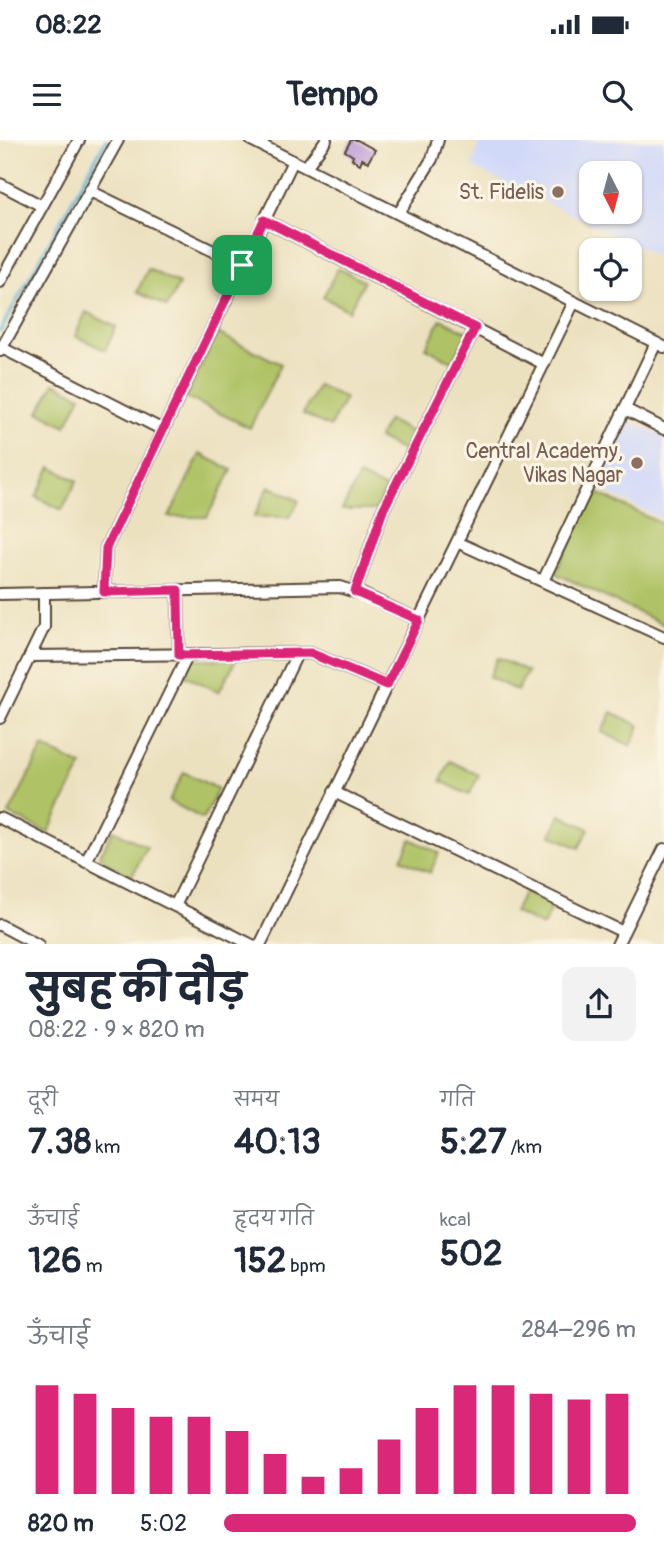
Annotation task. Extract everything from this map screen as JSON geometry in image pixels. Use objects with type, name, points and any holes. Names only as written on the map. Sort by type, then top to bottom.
[{"type":"street","points":[[0,282],[79,140]]},
{"type":"street","points":[[118,140],[1,349],[163,430]]},
{"type":"street","points":[[251,140],[660,345],[625,409],[543,581]]},
{"type":"street","points":[[306,167],[326,140]]},
{"type":"street","points":[[399,213],[432,159],[438,140]]},
{"type":"street","points":[[104,592],[106,548],[293,161]]},
{"type":"street","points":[[0,184],[42,206]]},
{"type":"street","points":[[90,191],[242,265]]},
{"type":"street","points":[[264,220],[544,364]]},
{"type":"street","points":[[260,944],[574,302]]},
{"type":"street","points":[[355,592],[383,510],[475,328]]},
{"type":"street","points":[[625,409],[664,429]]},
{"type":"street","points":[[457,542],[664,637]]},
{"type":"street","points":[[0,594],[340,587],[419,620]]},
{"type":"street","points":[[86,862],[183,655],[178,590]]},
{"type":"street","points":[[0,718],[44,627],[44,593]]},
{"type":"street","points":[[30,656],[310,653],[387,685]]},
{"type":"street","points":[[175,906],[298,654]]},
{"type":"street","points":[[334,792],[623,932]]},
{"type":"street","points":[[0,819],[252,944]]},
{"type":"street","points":[[617,944],[663,853]]},
{"type":"street","points":[[0,925],[38,944]]},
{"type":"shaded area","name":"St. Fidelis","points":[[480,140],[664,140],[664,259],[642,248],[642,238],[620,238],[591,224],[642,224],[642,161],[579,161],[579,218],[472,167]]},
{"type":"shaded area","name":"Central Academy, Vikas Nagar","points":[[630,421],[664,437],[664,520],[597,488]]},
{"type":"green space","points":[[338,268],[364,281],[349,311],[323,297]]},
{"type":"green space","points":[[148,269],[179,284],[167,307],[137,292]]},
{"type":"green space","points":[[86,312],[116,327],[105,350],[75,336]]},
{"type":"green space","points":[[441,319],[468,332],[453,362],[426,348]]},
{"type":"green space","points":[[217,333],[281,364],[250,428],[186,397]]},
{"type":"green space","points":[[54,383],[81,396],[66,426],[39,412]]},
{"type":"green space","points":[[318,385],[345,398],[330,427],[303,414]]},
{"type":"green space","points":[[388,420],[415,434],[405,452],[378,438]]},
{"type":"green space","points":[[200,454],[232,470],[207,517],[169,517]]},
{"type":"green space","points":[[51,467],[77,481],[62,510],[36,497]]},
{"type":"green space","points":[[359,476],[386,489],[375,510],[342,510]]},
{"type":"green space","points":[[269,486],[299,501],[290,517],[254,517]]},
{"type":"green space","points":[[595,492],[664,525],[664,625],[555,573]]},
{"type":"green space","points":[[498,658],[527,672],[517,691],[489,677]]},
{"type":"green space","points":[[193,659],[236,660],[219,692],[185,675]]},
{"type":"green space","points":[[612,712],[640,726],[631,746],[602,732]]},
{"type":"green space","points":[[43,747],[82,766],[48,833],[9,814]]},
{"type":"green space","points":[[450,761],[479,775],[469,795],[441,781]]},
{"type":"green space","points":[[184,772],[218,789],[203,819],[169,801]]},
{"type":"green space","points":[[560,815],[589,829],[579,848],[551,835]]},
{"type":"green space","points":[[113,830],[147,847],[132,876],[98,859]]},
{"type":"green space","points":[[411,839],[439,853],[430,873],[401,859]]},
{"type":"green space","points":[[524,892],[552,906],[543,926],[514,912]]},
{"type":"building","points":[[351,140],[357,140],[375,150],[368,162],[362,159],[360,164],[345,151]]},
{"type":"waterway","points":[[0,331],[106,140]]},
{"type":"place","name":"St. Fidelis","points":[[558,192]]},
{"type":"place","name":"Central Academy, Vikas Nagar","points":[[637,463]]},
{"type":"route","points":[[264,220],[475,328],[383,510],[355,592],[419,620],[387,685],[310,653],[179,655],[178,590],[104,592],[106,548],[242,265],[264,220]]}]
